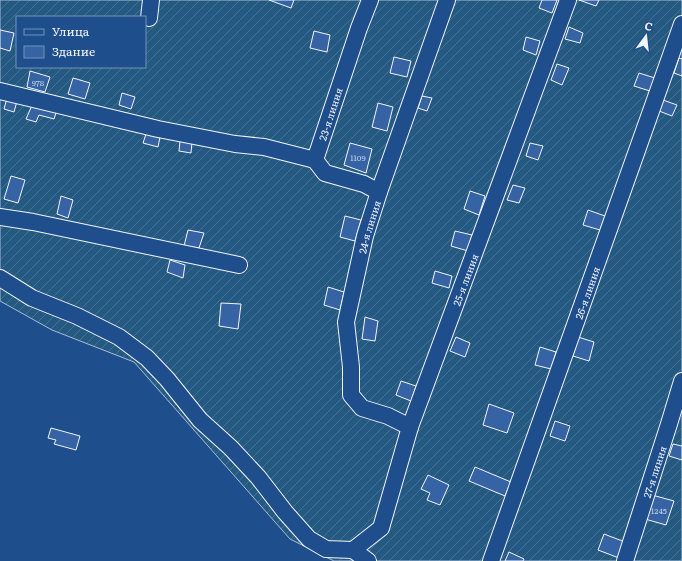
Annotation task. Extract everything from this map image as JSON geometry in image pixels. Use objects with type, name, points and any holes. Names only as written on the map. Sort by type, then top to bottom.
[{"type":"lane","points":[[149,18],[151,0]]},
{"type":"lane","name":"23-я линия","points":[[315,160],[359,28],[370,0]]},
{"type":"lane","name":"24-я линия","points":[[410,426],[388,416],[362,408],[351,395],[351,367],[346,322],[365,236],[446,0]]},
{"type":"lane","name":"25-я линия","points":[[353,550],[381,528],[410,426],[568,0]]},
{"type":"lane","name":"26-я линия","points":[[491,561],[682,24]]},
{"type":"lane","points":[[0,90],[158,129],[235,144],[264,147],[315,160],[325,173],[364,184],[379,192]]},
{"type":"lane","points":[[0,217],[33,222],[239,265]]},
{"type":"lane","points":[[0,278],[32,298],[77,316],[119,337],[147,358],[167,379],[200,420],[231,448],[258,477],[285,512],[309,539],[326,548],[353,550],[368,561]]},
{"type":"lane","name":"27-я линия","points":[[625,561],[675,428],[682,381]]},
{"type":"shaded area","points":[[0,0],[682,0],[682,561],[334,561],[290,539],[134,362],[52,330],[0,301]]},
{"type":"building","points":[[269,0],[294,0],[291,8]]},
{"type":"building","points":[[542,0],[557,0],[552,13],[539,8]]},
{"type":"building","points":[[579,0],[599,0],[596,6]]},
{"type":"building","points":[[569,27],[583,33],[580,43],[565,39]]},
{"type":"building","points":[[0,30],[14,33],[10,51],[0,48]]},
{"type":"building","points":[[314,31],[330,35],[327,52],[310,48]]},
{"type":"building","points":[[526,37],[540,41],[536,55],[523,50]]},
{"type":"building","points":[[394,57],[411,61],[407,77],[390,73]]},
{"type":"building","points":[[679,58],[682,59],[682,76],[674,73]]},
{"type":"building","points":[[557,64],[569,68],[562,85],[551,80]]},
{"type":"building","points":[[30,71],[50,77],[45,92],[27,87]]},
{"type":"building","points":[[639,73],[655,78],[650,91],[634,86]]},
{"type":"building","points":[[73,78],[90,83],[85,99],[68,94]]},
{"type":"building","points":[[122,93],[135,97],[131,109],[119,105]]},
{"type":"building","points":[[422,96],[432,98],[427,111],[418,108]]},
{"type":"building","points":[[7,98],[17,101],[14,112],[4,109]]},
{"type":"building","points":[[663,100],[677,105],[672,116],[659,111]]},
{"type":"building","points":[[33,103],[57,110],[54,119],[39,115],[36,122],[26,119]]},
{"type":"building","points":[[378,103],[393,107],[387,131],[372,127]]},
{"type":"building","points":[[146,134],[160,137],[158,147],[143,143]]},
{"type":"building","points":[[180,141],[192,142],[191,153],[179,151]]},
{"type":"building","points":[[350,143],[372,149],[366,173],[344,165]]},
{"type":"building","points":[[530,143],[543,146],[538,160],[526,156]]},
{"type":"building","points":[[11,176],[25,180],[18,203],[4,199]]},
{"type":"building","points":[[513,185],[525,188],[519,203],[507,200]]},
{"type":"building","points":[[470,191],[485,196],[479,215],[464,209]]},
{"type":"building","points":[[61,196],[73,200],[68,218],[57,214]]},
{"type":"building","points":[[588,210],[605,216],[600,230],[583,225]]},
{"type":"building","points":[[345,216],[361,220],[355,241],[340,237]]},
{"type":"building","points":[[188,230],[204,233],[199,248],[184,246]]},
{"type":"building","points":[[455,231],[472,235],[468,251],[451,246]]},
{"type":"building","points":[[170,260],[185,265],[183,278],[167,272]]},
{"type":"building","points":[[435,271],[452,276],[449,288],[432,283]]},
{"type":"building","points":[[328,287],[344,292],[340,310],[324,305]]},
{"type":"building","points":[[221,303],[241,304],[238,329],[219,326]]},
{"type":"building","points":[[365,317],[378,321],[375,341],[362,339]]},
{"type":"building","points":[[456,337],[470,343],[465,357],[450,351]]},
{"type":"building","points":[[578,337],[594,342],[589,361],[573,356]]},
{"type":"building","points":[[540,347],[556,352],[551,369],[535,365]]},
{"type":"building","points":[[401,381],[416,386],[411,401],[396,395]]},
{"type":"building","points":[[489,404],[514,413],[507,433],[483,425]]},
{"type":"building","points":[[555,421],[570,426],[565,441],[550,436]]},
{"type":"building","points":[[51,428],[80,436],[76,450],[54,444],[56,440],[48,438]]},
{"type":"building","points":[[673,444],[682,446],[682,460],[669,456]]},
{"type":"building","points":[[475,467],[511,482],[505,496],[469,481]]},
{"type":"building","points":[[428,475],[449,485],[440,505],[427,500],[430,493],[421,489]]},
{"type":"building","points":[[652,495],[674,501],[666,525],[645,519]]},
{"type":"building","points":[[604,534],[625,542],[619,558],[598,550]]},
{"type":"building","points":[[509,552],[524,559],[523,561],[505,561]]}]
